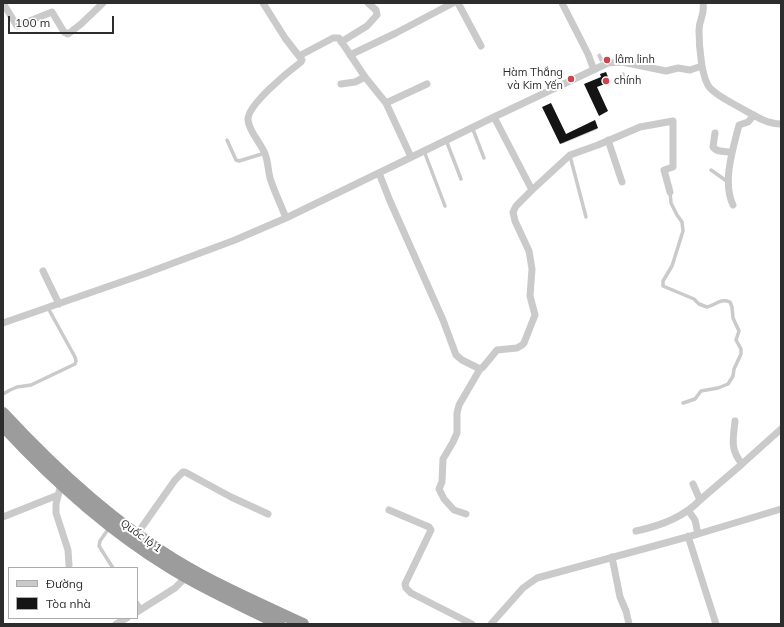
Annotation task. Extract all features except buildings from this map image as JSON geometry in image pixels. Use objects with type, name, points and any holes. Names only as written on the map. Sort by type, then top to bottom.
[{"type":"highway","name":"Quốc lộ 1","points":[[3,413],[35,447],[67,477],[154,546],[192,570],[224,587],[303,624]]},
{"type":"highway","name":"Quốc lộ 1","points":[[3,426],[60,489],[111,526],[163,563],[186,577],[279,624]]},
{"type":"street","points":[[3,3],[17,26],[52,12],[64,32],[68,34],[103,3]]},
{"type":"street","points":[[263,3],[285,38],[302,60],[266,92],[249,115],[249,124],[265,154],[270,178],[286,218]]},
{"type":"street","points":[[342,42],[374,20],[377,15],[376,10],[368,3]]},
{"type":"street","points":[[350,56],[453,3]]},
{"type":"street","points":[[458,3],[481,46]]},
{"type":"street","points":[[562,3],[588,54],[594,70]]},
{"type":"street","points":[[703,3],[704,12],[699,29],[702,66],[706,81],[711,89],[754,115],[766,121],[781,124]]},
{"type":"street","points":[[299,56],[333,38],[339,38],[365,77],[386,103],[411,157]]},
{"type":"street","points":[[3,323],[235,240],[286,218],[472,127],[608,63],[628,63],[666,70],[678,68],[690,70],[702,66]]},
{"type":"street","points":[[341,84],[355,82],[365,77]]},
{"type":"street","points":[[386,103],[427,84]]},
{"type":"street","points":[[733,205],[730,198],[728,182],[732,152],[739,125],[748,122],[754,115]]},
{"type":"street","points":[[494,117],[532,190]]},
{"type":"street","points":[[466,514],[454,510],[444,499],[438,488],[442,482],[443,459],[457,433],[457,410],[459,404],[480,369],[484,367],[497,350],[517,348],[524,343],[536,314],[530,296],[532,269],[529,254],[516,226],[513,212],[516,206],[570,155],[644,126],[673,121],[673,167],[664,170],[670,192]]},
{"type":"street","points":[[715,133],[714,150],[732,152]]},
{"type":"street","points":[[608,140],[622,182]]},
{"type":"street","points":[[379,173],[456,355],[462,360],[480,369]]},
{"type":"street","points":[[43,271],[58,304]]},
{"type":"street","points":[[734,421],[732,444],[736,455],[742,464]]},
{"type":"street","points":[[636,531],[666,523],[688,510],[781,429]]},
{"type":"street","points":[[138,534],[175,480],[183,472],[268,514]]},
{"type":"street","points":[[693,484],[700,500]]},
{"type":"street","points":[[3,517],[60,489]]},
{"type":"street","points":[[60,489],[55,507],[68,550],[70,565]]},
{"type":"street","points":[[490,624],[523,588],[533,580],[552,573],[698,534],[781,509]]},
{"type":"street","points":[[389,510],[429,527],[431,530],[405,584],[406,588],[411,593],[472,624]]},
{"type":"street","points":[[688,510],[696,523],[698,534]]},
{"type":"street","points":[[688,536],[716,624]]},
{"type":"street","points":[[612,557],[620,597],[626,611],[629,624]]},
{"type":"street","points":[[140,610],[175,588],[186,577]]},
{"type":"street","points":[[116,624],[125,619]]},
{"type":"lane","points":[[472,127],[484,158]]},
{"type":"lane","points":[[227,140],[236,160],[239,161],[265,154]]},
{"type":"lane","points":[[446,140],[461,179]]},
{"type":"lane","points":[[424,151],[445,206]]},
{"type":"lane","points":[[570,155],[586,217]]},
{"type":"lane","points":[[711,170],[728,182]]},
{"type":"lane","points":[[670,192],[671,203],[682,222],[683,231],[672,266],[663,282],[663,286],[694,299],[705,307],[709,307],[724,300],[730,302],[733,318],[739,331],[737,342],[741,349],[741,354],[734,369],[734,374],[728,384],[718,388],[701,391],[695,399],[683,403]]},
{"type":"lane","points":[[3,394],[17,387],[32,385],[75,364],[75,357],[48,308]]},
{"type":"lane","points":[[111,526],[100,541],[99,546],[112,567]]},
{"type":"place","name":"lâm linh","points":[[607,60]]},
{"type":"place","name":"Hàm Thắng và Kim Yến","points":[[571,79]]},
{"type":"place","name":"chính","points":[[606,81]]}]
